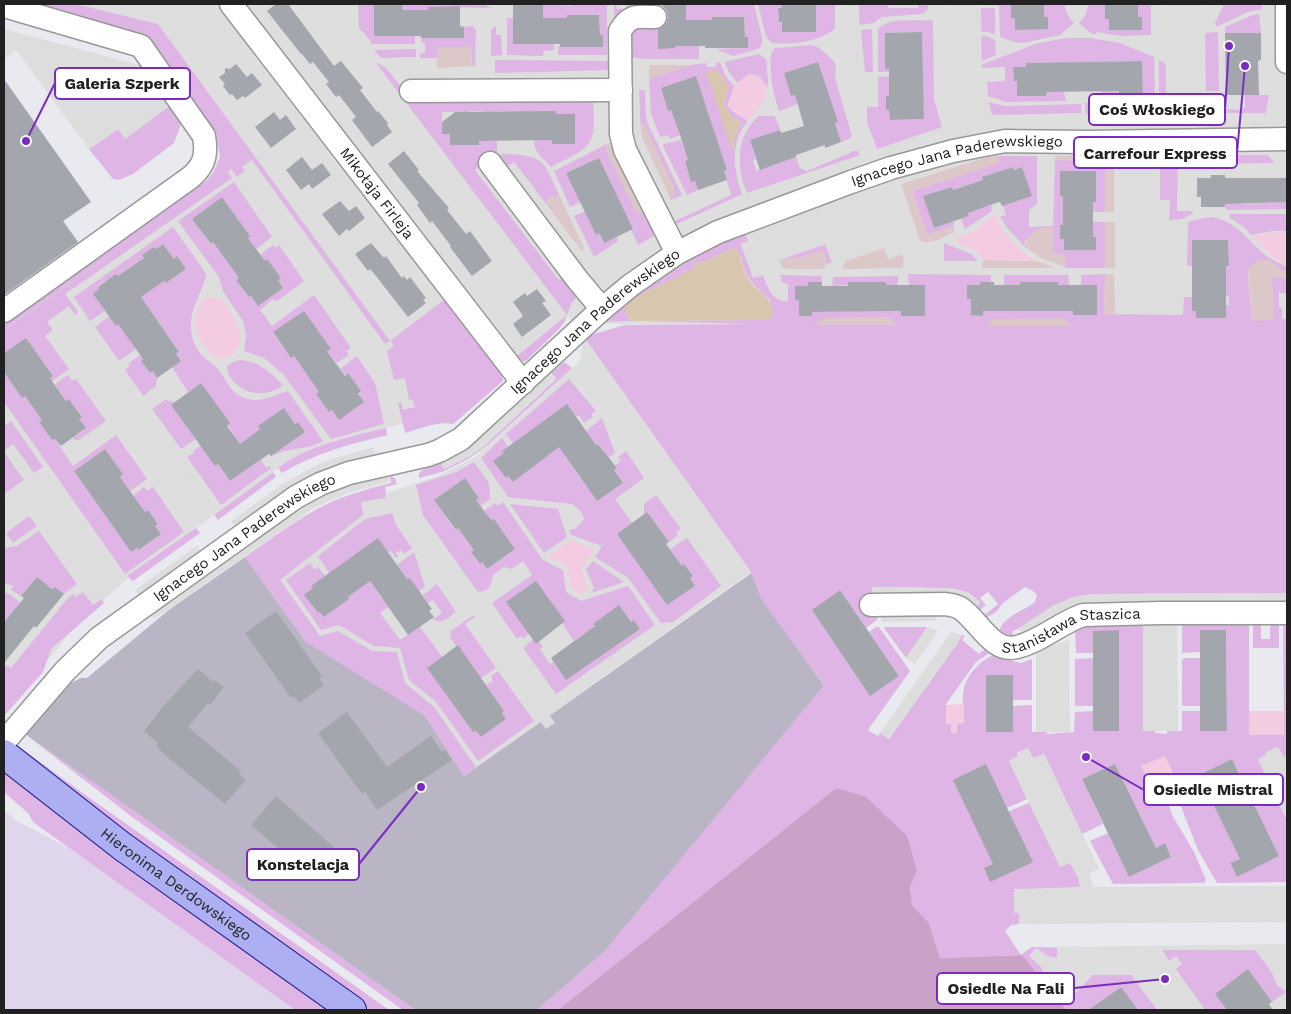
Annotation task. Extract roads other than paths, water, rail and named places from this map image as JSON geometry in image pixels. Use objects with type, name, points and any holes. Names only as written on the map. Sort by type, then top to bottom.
[{"type":"main road","name":"Hieronima Derdowskiego","points":[[4,754],[123,847],[352,1010]]},
{"type":"street","name":"Mikołaja Firleja","points":[[230,4],[523,383]]},
{"type":"street","points":[[1287,4],[1287,62]]},
{"type":"street","points":[[4,6],[141,46],[204,136],[206,148],[203,164],[191,177],[4,311]]},
{"type":"street","points":[[654,17],[632,17],[620,31],[621,134],[625,150],[677,252]]},
{"type":"street","points":[[410,90],[621,90]]},
{"type":"street","name":"Ignacego Jana Paderewskiego","points":[[4,742],[65,671],[99,638],[296,497],[320,484],[349,473],[428,455],[449,446],[471,431],[602,309],[631,285],[677,252],[718,232],[882,171],[953,151],[1005,141],[1087,142],[1287,139]]},
{"type":"street","points":[[490,163],[577,279],[602,309]]},
{"type":"street","name":"Stanisława Staszica","points":[[871,605],[945,604],[956,606],[966,612],[993,641],[1006,648],[1026,644],[1083,615],[1287,613]]},
{"type":"place","name":"Coś Włoskiego","points":[[1229,46]]},
{"type":"place","name":"Carrefour Express","points":[[1245,66]]},
{"type":"place","name":"Galeria Szperk","points":[[26,141]]},
{"type":"place","name":"Osiedle Mistral","points":[[1086,757]]},
{"type":"place","name":"Konstelacja","points":[[421,787]]},
{"type":"place","name":"Osiedle Na Fali","points":[[1165,979]]}]
